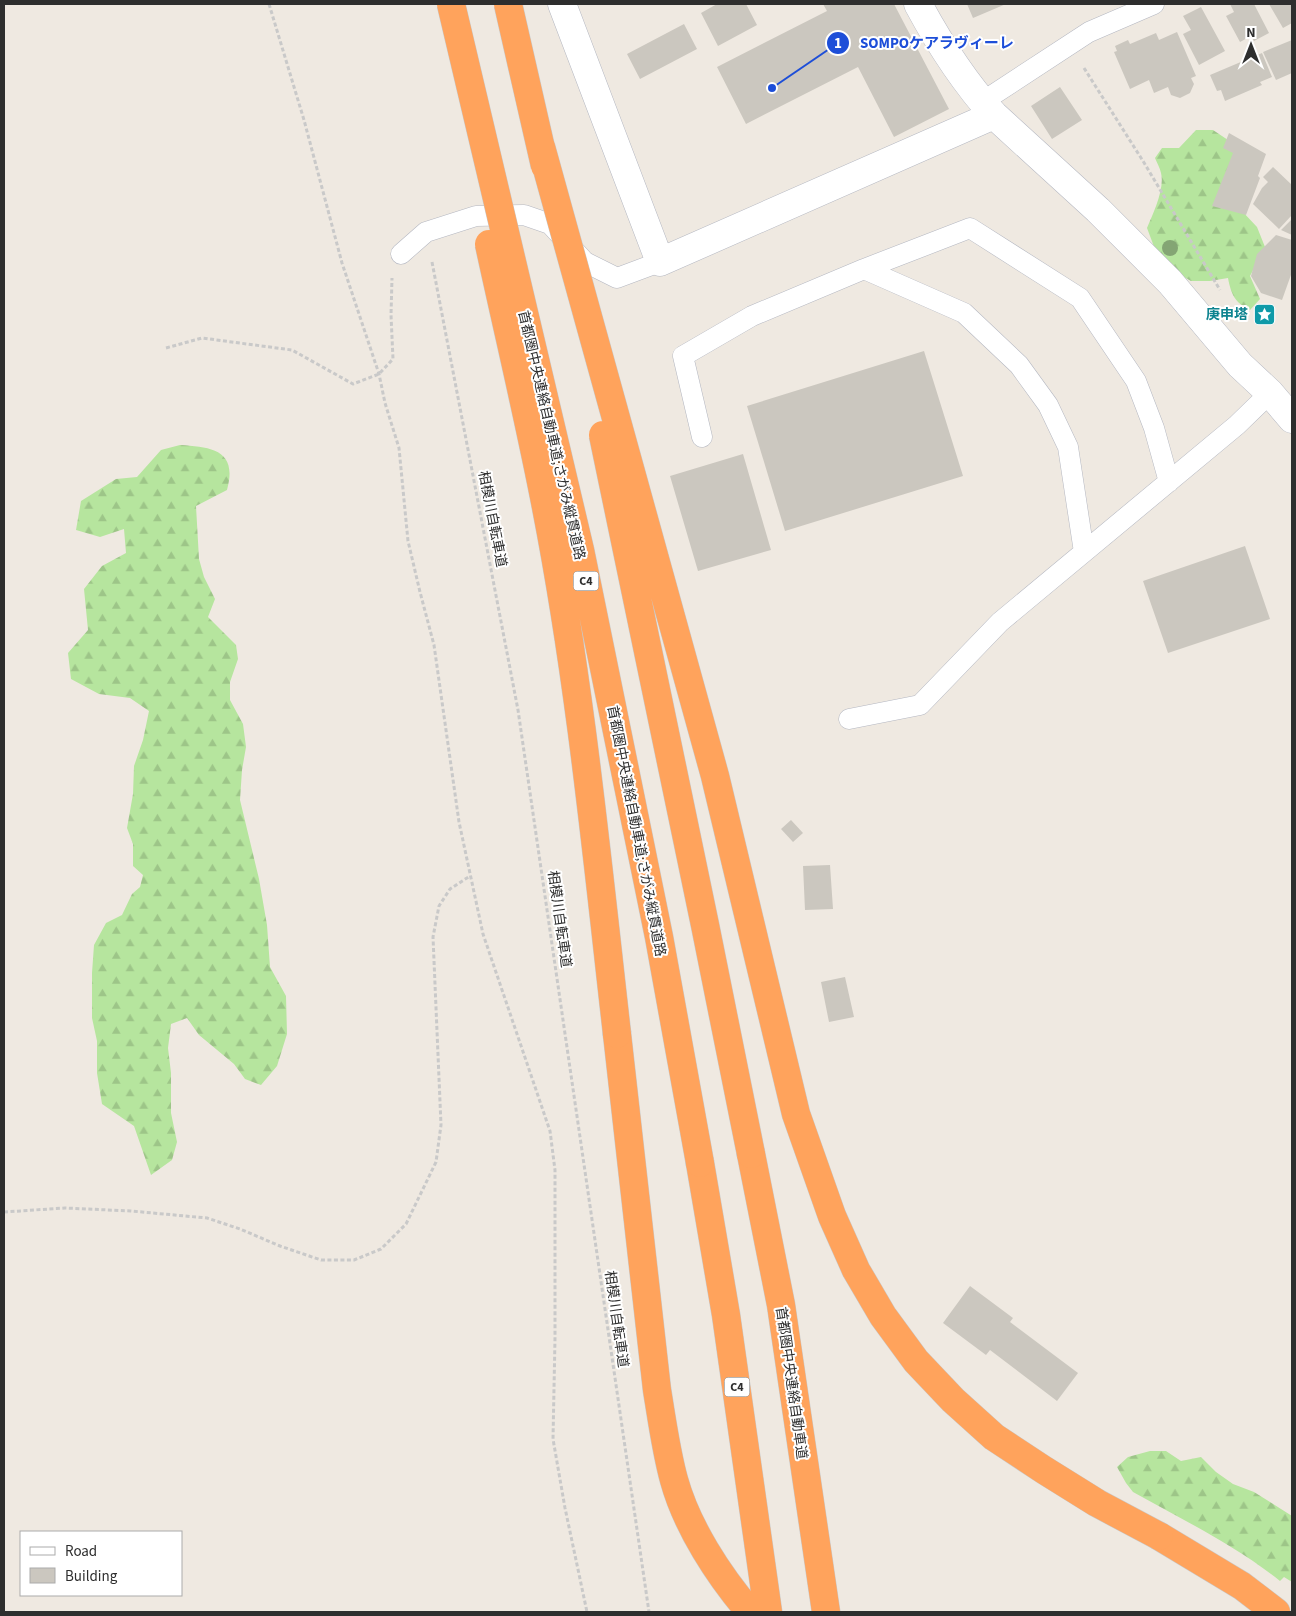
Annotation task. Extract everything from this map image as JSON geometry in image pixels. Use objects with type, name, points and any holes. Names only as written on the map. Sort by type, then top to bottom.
[{"type":"highway","points":[[440,4],[450,65],[546,508],[570,652],[596,852],[648,1315],[665,1438],[675,1482],[690,1519],[709,1555],[733,1592],[750,1612]]},
{"type":"highway","name":"首都圏中央連絡自動車道;さがみ縦貫道路","points":[[451,4],[580,550],[659,936],[726,1315],[768,1612]]},
{"type":"highway","points":[[508,4],[541,147],[715,776],[796,1114],[813,1166],[856,1270],[883,1316],[916,1361],[953,1400],[994,1437],[1097,1502],[1159,1536],[1242,1586],[1276,1612]]},
{"type":"highway","name":"首都圏中央連絡自動車道","points":[[541,147],[706,925],[781,1305],[826,1612]]},
{"type":"street","points":[[562,4],[660,262],[988,109]]},
{"type":"street","points":[[918,4],[936,36],[988,109],[1098,210],[1170,282],[1240,364],[1270,393],[1292,419]]},
{"type":"lane","points":[[988,109],[1069,44],[1089,32],[1154,4]]},
{"type":"lane","points":[[401,254],[426,232],[476,216],[524,215],[550,224],[584,262],[616,278],[660,262]]},
{"type":"lane","points":[[702,437],[683,356],[752,316],[864,269],[970,228],[1080,298],[1136,381],[1154,428],[1169,482]]},
{"type":"lane","points":[[864,269],[964,314],[1019,364],[1048,405],[1068,446],[1084,552]]},
{"type":"lane","points":[[849,719],[920,705],[1000,622],[1237,425],[1270,393]]},
{"type":"path","points":[[269,4],[304,120],[342,263],[379,374],[385,403],[399,448],[408,540],[434,645],[459,822],[470,876],[483,934],[550,1131],[555,1179],[553,1439],[586,1612]]},
{"type":"path","points":[[1069,44],[1143,161],[1224,296]]},
{"type":"path","name":"相模川自転車道","points":[[426,232],[518,710],[649,1612]]},
{"type":"path","points":[[166,348],[202,338],[292,350],[352,384],[379,374],[393,358],[392,275],[401,254]]},
{"type":"path","points":[[4,1212],[65,1208],[207,1218],[321,1260],[354,1260],[381,1249],[406,1224],[436,1162],[441,1125],[433,936],[439,906],[450,889],[470,876]]},
{"type":"green space","points":[[1196,130],[1213,130],[1231,142],[1241,160],[1241,210],[1257,227],[1265,247],[1250,276],[1260,299],[1250,310],[1234,297],[1228,278],[1210,281],[1191,281],[1173,271],[1156,252],[1147,228],[1158,201],[1162,179],[1155,158],[1162,148],[1179,148]]},
{"type":"green space","points":[[180,445],[202,447],[220,453],[229,466],[227,490],[196,506],[199,559],[204,577],[215,599],[208,617],[236,645],[238,659],[230,682],[230,700],[243,724],[246,747],[240,800],[259,879],[267,925],[270,967],[286,996],[287,1034],[277,1066],[261,1085],[245,1079],[234,1064],[199,1035],[187,1018],[171,1024],[168,1048],[171,1073],[171,1113],[177,1142],[172,1160],[151,1175],[134,1126],[102,1104],[97,1073],[97,1041],[92,1018],[94,945],[106,923],[122,915],[132,894],[140,887],[143,875],[133,866],[133,844],[127,828],[133,794],[134,766],[143,740],[149,711],[130,698],[99,694],[71,679],[68,653],[88,630],[84,589],[102,566],[126,553],[124,529],[100,537],[76,530],[81,501],[116,479],[137,477],[161,450]]},
{"type":"green space","points":[[1150,1451],[1166,1451],[1181,1461],[1201,1457],[1216,1472],[1233,1484],[1254,1492],[1292,1516],[1292,1582],[1284,1577],[1280,1581],[1227,1544],[1133,1492],[1117,1467],[1128,1457]]},
{"type":"building","points":[[717,4],[746,4],[757,25],[718,46],[701,13]]},
{"type":"building","points":[[823,4],[894,4],[949,109],[894,137],[858,67],[746,124],[717,67],[827,11]]},
{"type":"building","points":[[967,4],[1006,4],[973,18]]},
{"type":"building","points":[[1230,4],[1254,4],[1269,33],[1254,41],[1251,36],[1240,42],[1226,16],[1234,12]]},
{"type":"building","points":[[1269,4],[1292,4],[1292,23],[1283,28]]},
{"type":"building","points":[[1201,7],[1225,51],[1199,65],[1183,34],[1191,30],[1183,16]]},
{"type":"building","points":[[684,24],[697,49],[640,79],[627,54]]},
{"type":"building","points":[[1177,32],[1196,76],[1191,78],[1194,84],[1190,93],[1180,98],[1171,95],[1168,87],[1154,93],[1149,80],[1130,89],[1114,52],[1117,51],[1115,46],[1128,40],[1130,44],[1156,33],[1159,40]]},
{"type":"building","points":[[1292,40],[1292,73],[1276,80],[1263,52]]},
{"type":"building","points":[[1262,53],[1272,77],[1260,82],[1262,85],[1225,101],[1221,90],[1217,91],[1210,75]]},
{"type":"building","points":[[1060,87],[1082,120],[1052,139],[1031,106]]},
{"type":"building","points":[[1229,133],[1266,154],[1258,176],[1260,178],[1246,215],[1212,206],[1233,153],[1223,148]]},
{"type":"building","points":[[1273,167],[1292,185],[1292,215],[1279,229],[1253,204],[1262,188],[1268,182],[1263,177]]},
{"type":"building","points":[[1292,219],[1292,235],[1281,230]]},
{"type":"building","points":[[1276,235],[1292,240],[1292,272],[1282,300],[1261,293],[1251,276],[1257,254]]},
{"type":"building","points":[[924,351],[963,476],[785,531],[747,406]]},
{"type":"building","points":[[743,454],[771,550],[698,571],[670,476]]},
{"type":"building","points":[[1245,546],[1270,619],[1168,653],[1143,581]]},
{"type":"building","points":[[791,820],[803,833],[793,842],[781,829]]},
{"type":"building","points":[[830,865],[833,909],[805,910],[803,866]]},
{"type":"building","points":[[845,977],[854,1017],[829,1022],[821,982]]},
{"type":"building","points":[[970,1286],[1013,1318],[1010,1322],[1078,1373],[1057,1401],[990,1350],[986,1355],[943,1323]]},
{"type":"place","name":"SOMPOケアラヴィーレ","points":[[772,88]]},
{"type":"place","name":"庚申塔","points":[[1264,314]]}]
